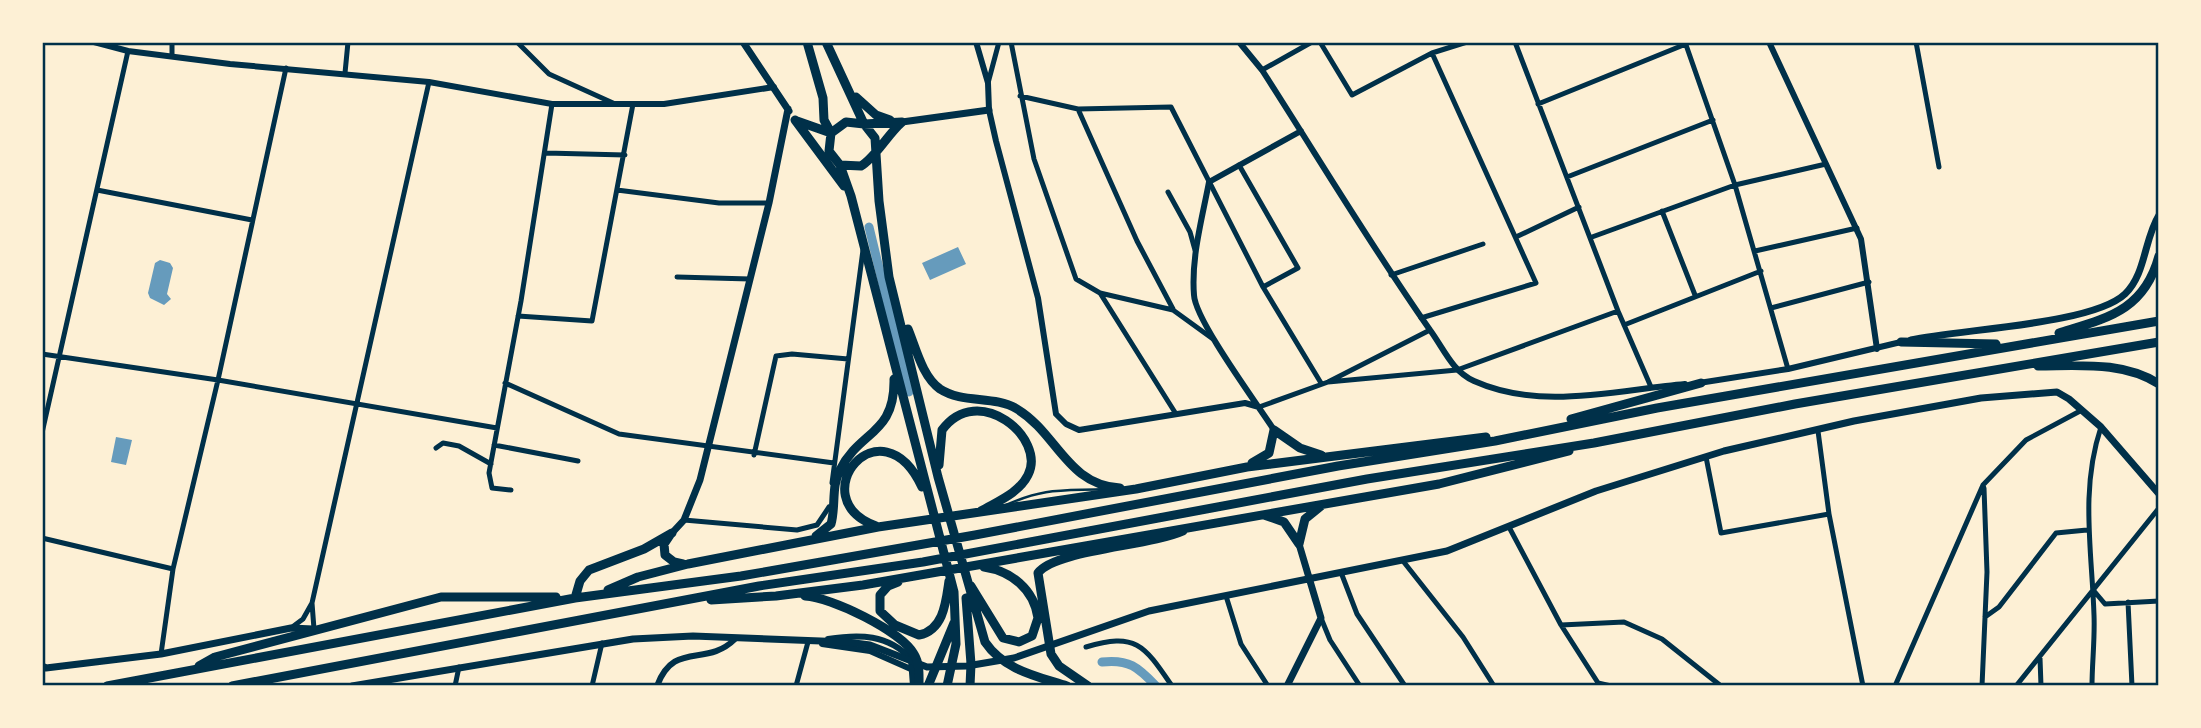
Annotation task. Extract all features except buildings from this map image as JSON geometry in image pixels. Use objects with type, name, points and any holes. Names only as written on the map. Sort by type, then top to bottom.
[{"type":"highway","points":[[807,42],[823,98],[824,120],[831,134],[830,151],[840,165],[851,196],[950,576],[956,618],[956,644],[947,686]]},
{"type":"highway","points":[[826,42],[864,124],[873,132],[884,250],[938,477],[979,628],[991,650],[1014,668],[1067,686]]},
{"type":"highway","points":[[843,78],[861,104],[876,115],[902,122]]},
{"type":"highway","points":[[795,120],[831,134]]},
{"type":"highway","points":[[795,120],[851,196]]},
{"type":"highway","points":[[831,134],[846,121],[864,124],[902,122]]},
{"type":"highway","points":[[840,165],[861,166],[902,122]]},
{"type":"highway","points":[[2034,342],[2117,314],[2147,286],[2159,256]]},
{"type":"highway","points":[[896,300],[925,372],[940,388],[955,396],[992,400],[1019,410],[1077,473],[1110,487],[1136,489]]},
{"type":"highway","points":[[597,594],[638,576],[688,564],[878,527],[975,515],[1136,489],[1247,467],[1521,433],[2159,321]]},
{"type":"highway","points":[[1901,342],[2015,345]]},
{"type":"highway","points":[[232,686],[676,601],[923,562],[1391,475],[1594,443],[2012,366],[2159,342]]},
{"type":"highway","points":[[812,539],[831,524],[838,472],[855,450],[884,422],[891,410],[894,366]]},
{"type":"highway","points":[[2012,366],[2116,368],[2146,376],[2159,384]]},
{"type":"highway","points":[[107,686],[597,594],[741,576],[1338,466],[1495,441],[1701,383]]},
{"type":"highway","points":[[938,477],[939,438],[942,430],[956,415],[966,410],[983,411],[1001,418],[1016,429],[1029,447],[1032,461],[1029,473],[1016,491],[975,515]]},
{"type":"highway","points":[[1247,467],[1269,453],[1274,430],[1300,448],[1330,456]]},
{"type":"highway","points":[[676,601],[776,596],[974,566],[1196,524],[1439,484],[1521,465],[1594,443]]},
{"type":"highway","points":[[878,527],[853,514],[845,498],[845,480],[863,455],[874,450],[895,454],[912,471],[931,505]]},
{"type":"highway","points":[[1299,544],[1305,519],[1329,502]]},
{"type":"highway","points":[[1259,514],[1284,522],[1299,544]]},
{"type":"highway","points":[[1088,686],[1059,666],[1051,654],[1038,573],[1047,564],[1061,559],[1142,544],[1196,524]]},
{"type":"highway","points":[[672,533],[664,544],[665,555],[674,562],[688,564]]},
{"type":"highway","points":[[575,598],[580,581],[589,570],[644,550],[672,533]]},
{"type":"highway","points":[[965,576],[1003,638],[1019,642],[1032,636],[1037,626],[1038,612],[1022,585],[1002,570],[974,566]]},
{"type":"highway","points":[[921,575],[888,586],[878,600],[880,611],[887,620],[914,634],[926,634],[937,623],[945,609],[950,576]]},
{"type":"highway","points":[[965,576],[970,686]]},
{"type":"highway","points":[[776,596],[828,600],[898,639],[908,646],[916,660],[919,686]]},
{"type":"highway","points":[[191,671],[215,657],[441,597],[575,598]]},
{"type":"highway","points":[[928,686],[956,618]]},
{"type":"main road","points":[[743,42],[795,120]]},
{"type":"main road","points":[[672,533],[684,520],[708,449],[769,203],[789,109]]},
{"type":"main road","points":[[902,122],[989,110]]},
{"type":"main road","points":[[1901,342],[2058,317],[2113,301],[2124,295],[2132,284],[2151,228],[2159,215]]},
{"type":"main road","points":[[352,686],[602,643],[693,636],[870,645],[927,667],[967,666],[1014,658],[1149,611],[1342,575],[1447,551],[1607,486],[1706,457],[1915,409],[2027,394],[2057,392],[2082,410],[2101,427],[2159,494]]},
{"type":"main road","points":[[1287,686],[1321,618],[1299,544]]},
{"type":"main road","points":[[42,666],[46,668],[161,654],[291,628],[314,629]]},
{"type":"street","points":[[94,42],[128,51],[429,82],[552,104],[664,104],[774,87]]},
{"type":"street","points":[[172,42],[172,56]]},
{"type":"street","points":[[345,74],[348,42]]},
{"type":"street","points":[[517,42],[549,74],[613,103]]},
{"type":"street","points":[[976,42],[988,83],[989,110],[1038,298],[1056,414],[1066,425],[1079,430],[1245,403],[1259,407],[1325,382],[1430,330]]},
{"type":"street","points":[[988,83],[999,42]]},
{"type":"street","points":[[1011,42],[1034,159],[1068,265],[1076,279],[1100,293],[1173,310],[1214,340]]},
{"type":"street","points":[[1239,42],[1262,70],[1391,275],[1457,370],[1475,382],[1543,397],[1567,399],[1701,383],[1788,369],[1901,342]]},
{"type":"street","points":[[1262,70],[1312,42]]},
{"type":"street","points":[[1320,42],[1352,95],[1432,52],[1467,42]]},
{"type":"street","points":[[1515,42],[1592,237],[1618,311],[1651,387]]},
{"type":"street","points":[[1769,42],[1857,228],[1869,282],[1877,349]]},
{"type":"street","points":[[1916,42],[1939,167]]},
{"type":"street","points":[[1538,104],[1685,43],[1735,185],[1788,369]]},
{"type":"street","points":[[42,433],[128,51]]},
{"type":"street","points":[[1421,318],[1536,283],[1518,236],[1432,52]]},
{"type":"street","points":[[161,654],[173,569],[218,380],[286,68]]},
{"type":"street","points":[[291,628],[303,619],[312,603],[429,82]]},
{"type":"street","points":[[1020,96],[1078,109],[1171,107],[1264,287],[1325,382]]},
{"type":"street","points":[[511,491],[489,485],[491,464],[546,153],[552,104]]},
{"type":"street","points":[[518,316],[592,321],[633,104]]},
{"type":"street","points":[[1078,109],[1137,241],[1173,310]]},
{"type":"street","points":[[1567,177],[1713,120]]},
{"type":"street","points":[[1274,430],[1214,340],[1193,298],[1196,253],[1209,182],[1301,131]]},
{"type":"street","points":[[546,153],[625,155]]},
{"type":"street","points":[[1239,164],[1298,268],[1264,287]]},
{"type":"street","points":[[1592,237],[1735,185],[1826,164]]},
{"type":"street","points":[[97,190],[252,220]]},
{"type":"street","points":[[617,190],[719,203],[769,203]]},
{"type":"street","points":[[1168,192],[1190,232],[1196,253]]},
{"type":"street","points":[[1518,236],[1579,207]]},
{"type":"street","points":[[1662,211],[1695,295]]},
{"type":"street","points":[[1755,251],[1857,228]]},
{"type":"street","points":[[684,520],[797,530],[811,528],[829,511],[864,243]]},
{"type":"street","points":[[1391,275],[1483,244]]},
{"type":"street","points":[[1624,325],[1761,271]]},
{"type":"street","points":[[677,277],[750,279]]},
{"type":"street","points":[[1772,308],[1869,282]]},
{"type":"street","points":[[1100,293],[1175,414]]},
{"type":"street","points":[[1325,382],[1457,370],[1618,311]]},
{"type":"street","points":[[42,354],[218,380],[497,428]]},
{"type":"street","points":[[754,455],[776,356],[780,354],[848,359]]},
{"type":"street","points":[[505,383],[612,432],[708,449],[834,463]]},
{"type":"street","points":[[1895,686],[1983,485],[2026,440],[2082,410]]},
{"type":"street","points":[[2092,686],[2092,588],[2087,530],[2091,459],[2101,427]]},
{"type":"street","points":[[1818,431],[1829,514],[1863,686]]},
{"type":"street","points":[[436,448],[443,443],[454,444],[491,464]]},
{"type":"street","points":[[494,445],[578,461]]},
{"type":"street","points":[[1706,457],[1721,533],[1829,514]]},
{"type":"street","points":[[1982,686],[1987,572],[1983,485]]},
{"type":"street","points":[[2016,686],[2092,588],[2159,508]]},
{"type":"street","points":[[1508,527],[1561,625],[1599,685],[1611,686]]},
{"type":"street","points":[[1985,617],[1999,607],[2056,533],[2087,530]]},
{"type":"street","points":[[42,538],[173,569]]},
{"type":"street","points":[[1403,561],[1463,637],[1494,686]]},
{"type":"street","points":[[1342,575],[1357,614],[1405,686]]},
{"type":"street","points":[[2092,588],[2099,601],[2105,604],[2159,601]]},
{"type":"street","points":[[1226,596],[1241,644],[1268,686]]},
{"type":"street","points":[[312,603],[314,629]]},
{"type":"street","points":[[2128,603],[2132,686]]},
{"type":"street","points":[[1321,618],[1330,640],[1360,686]]},
{"type":"street","points":[[1561,625],[1624,622],[1662,639],[1721,686]]},
{"type":"street","points":[[808,642],[857,635],[876,638],[904,651],[911,659],[913,686]]},
{"type":"street","points":[[1086,647],[1114,638],[1134,642],[1172,686]]},
{"type":"street","points":[[657,686],[662,671],[672,660],[714,652],[726,647],[734,639]]},
{"type":"street","points":[[808,642],[870,651],[913,670]]},
{"type":"street","points":[[796,686],[808,642]]},
{"type":"street","points":[[592,686],[602,643]]},
{"type":"street","points":[[2040,657],[2041,686]]},
{"type":"street","points":[[455,686],[459,667]]},
{"type":"water","points":[[958,247],[966,264],[930,280],[922,263]]},
{"type":"water","points":[[160,260],[170,263],[173,268],[167,294],[171,299],[164,305],[150,298],[148,293],[155,263]]},
{"type":"water","points":[[116,437],[132,440],[126,465],[111,462]]},
{"type":"waterway","points":[[869,227],[909,392]]},
{"type":"waterway","points":[[1102,662],[1126,663],[1144,674],[1156,686]]}]
